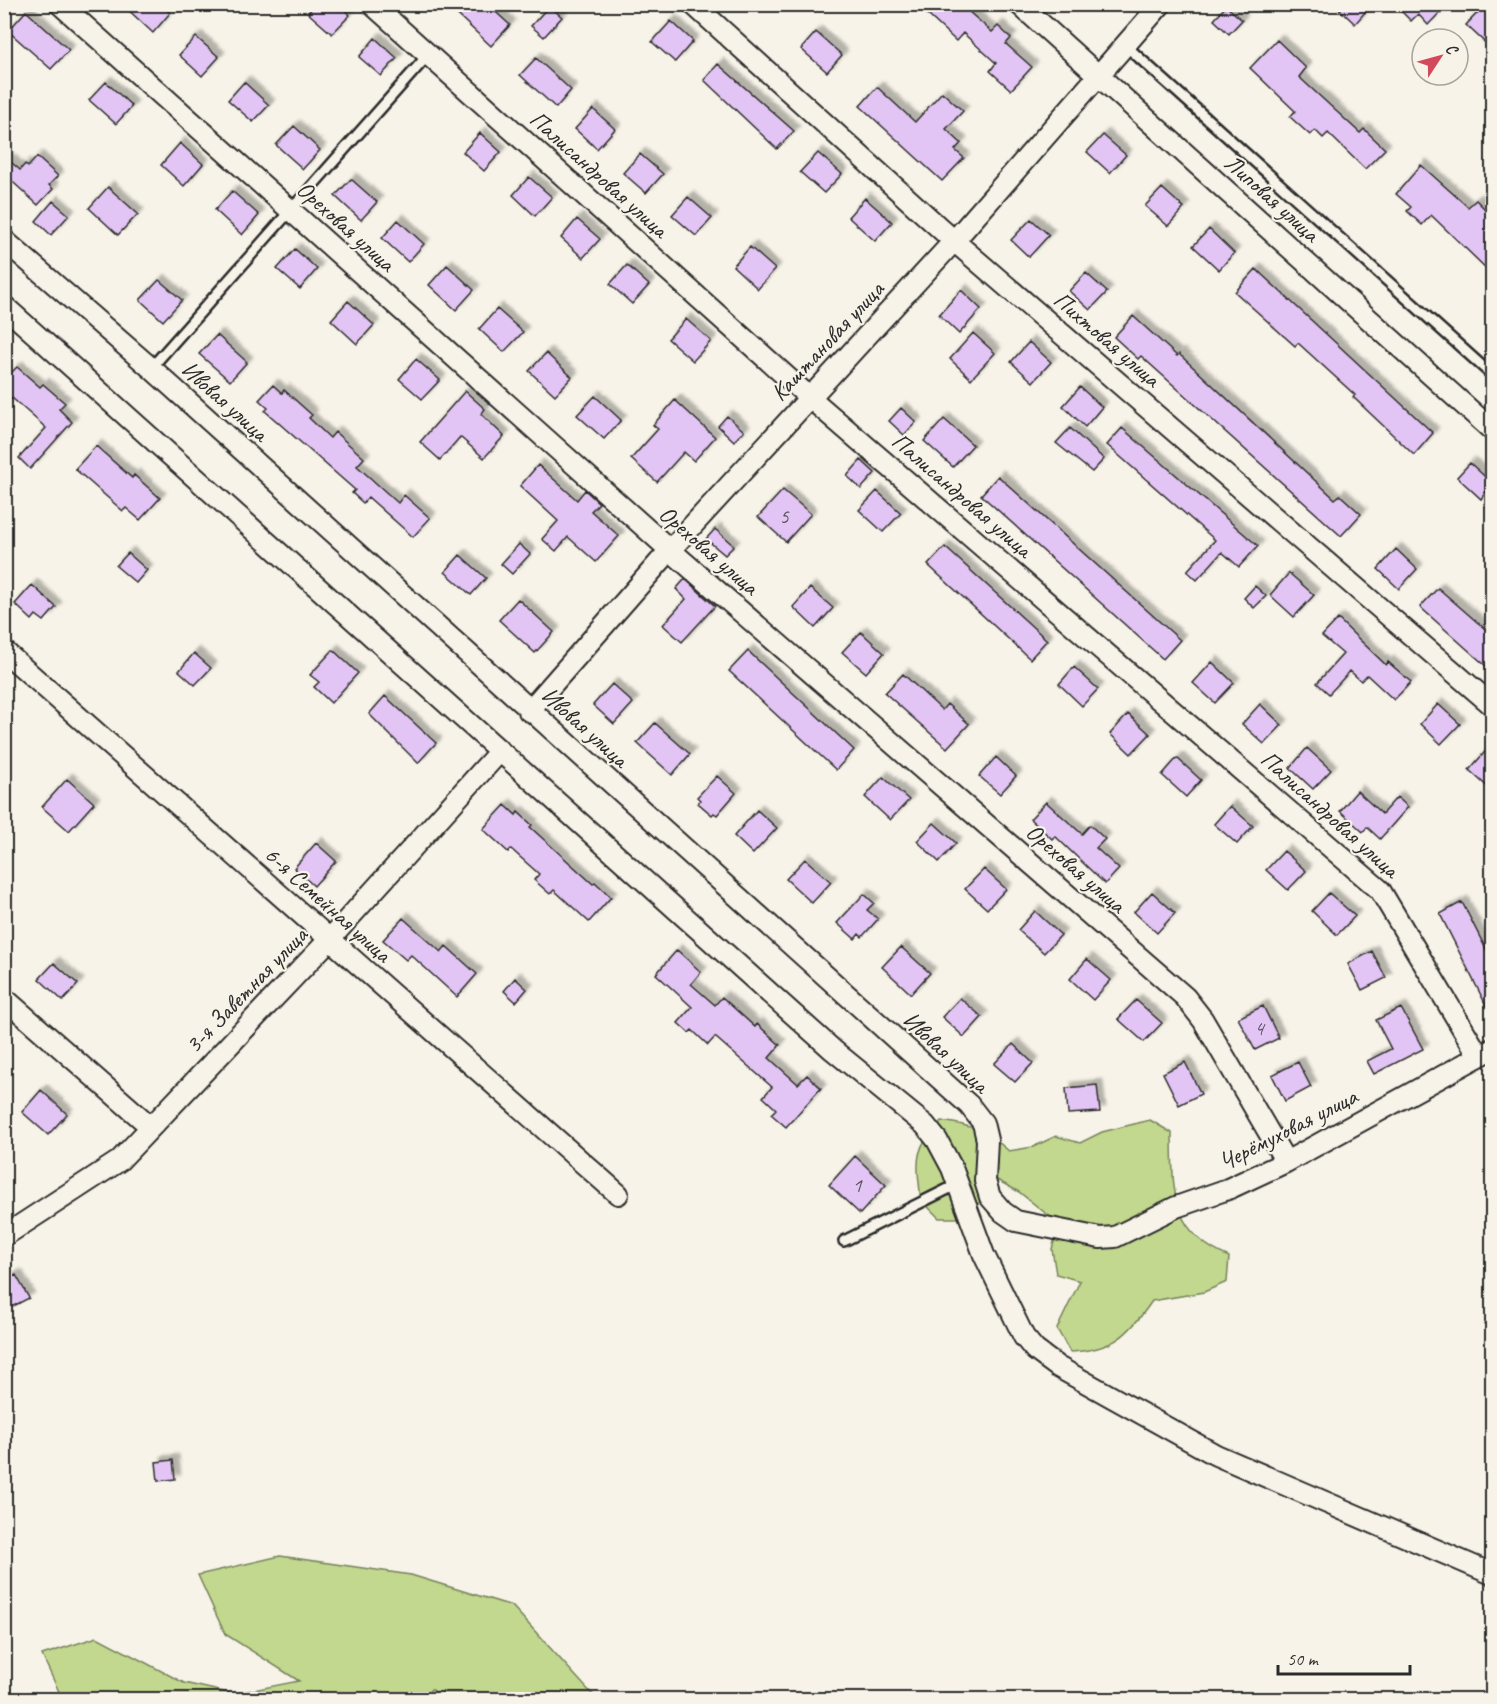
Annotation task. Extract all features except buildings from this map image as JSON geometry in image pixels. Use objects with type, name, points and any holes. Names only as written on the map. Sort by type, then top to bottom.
[{"type":"street","name":"Ореховая улица","points":[[60,4],[669,550],[1185,997],[1203,1020],[1286,1162]]},
{"type":"street","name":"Палисандровая улица","points":[[372,4],[809,397],[1380,890],[1486,1053]]},
{"type":"street","name":"Пихтовая улица","points":[[693,4],[954,241],[1492,705]]},
{"type":"street","name":"Липовая улица","points":[[1019,4],[1492,430]]},
{"type":"street","name":"Каштановая улица","points":[[530,711],[669,550],[954,241],[1100,78],[1161,4]]},
{"type":"street","name":"Ивовая улица","points":[[4,240],[151,368],[969,1105],[983,1123],[987,1140],[985,1181],[990,1197],[1003,1212],[1016,1221],[1100,1238]]},
{"type":"street","points":[[4,306],[833,1050],[925,1125],[937,1140],[958,1184],[999,1287],[1024,1336],[1035,1350],[1058,1367],[1216,1455],[1492,1574]]},
{"type":"street","name":"6-я Семейная улица","points":[[4,651],[618,1194]]},
{"type":"street","name":"3-я Заветная улица","points":[[4,1236],[119,1161],[329,940],[500,751]]},
{"type":"street","points":[[4,998],[151,1127]]},
{"type":"street","name":"Черёмуховая улица","points":[[1100,1238],[1115,1237],[1130,1231],[1176,1207],[1228,1189],[1286,1162],[1486,1053]]},
{"type":"lane","points":[[1125,45],[1492,375]]},
{"type":"lane","points":[[151,368],[428,55]]},
{"type":"lane","points":[[844,1241],[958,1184]]},
{"type":"green space","points":[[1150,1120],[1172,1133],[1173,1173],[1178,1207],[1185,1222],[1195,1235],[1209,1247],[1229,1257],[1227,1282],[1204,1292],[1152,1301],[1127,1332],[1118,1339],[1098,1348],[1070,1352],[1057,1329],[1080,1281],[1056,1274],[1052,1249],[1059,1224],[1019,1192],[997,1180],[967,1218],[939,1218],[921,1200],[918,1166],[921,1148],[941,1121],[978,1130],[1009,1151],[1033,1147],[1056,1136],[1080,1143],[1102,1132]]},
{"type":"green space","points":[[280,1556],[411,1575],[512,1606],[592,1694],[601,1699],[447,1699],[431,1689],[424,1700],[69,1700],[61,1696],[42,1655],[97,1637],[184,1683],[233,1694],[299,1681],[225,1634],[198,1575]]}]
